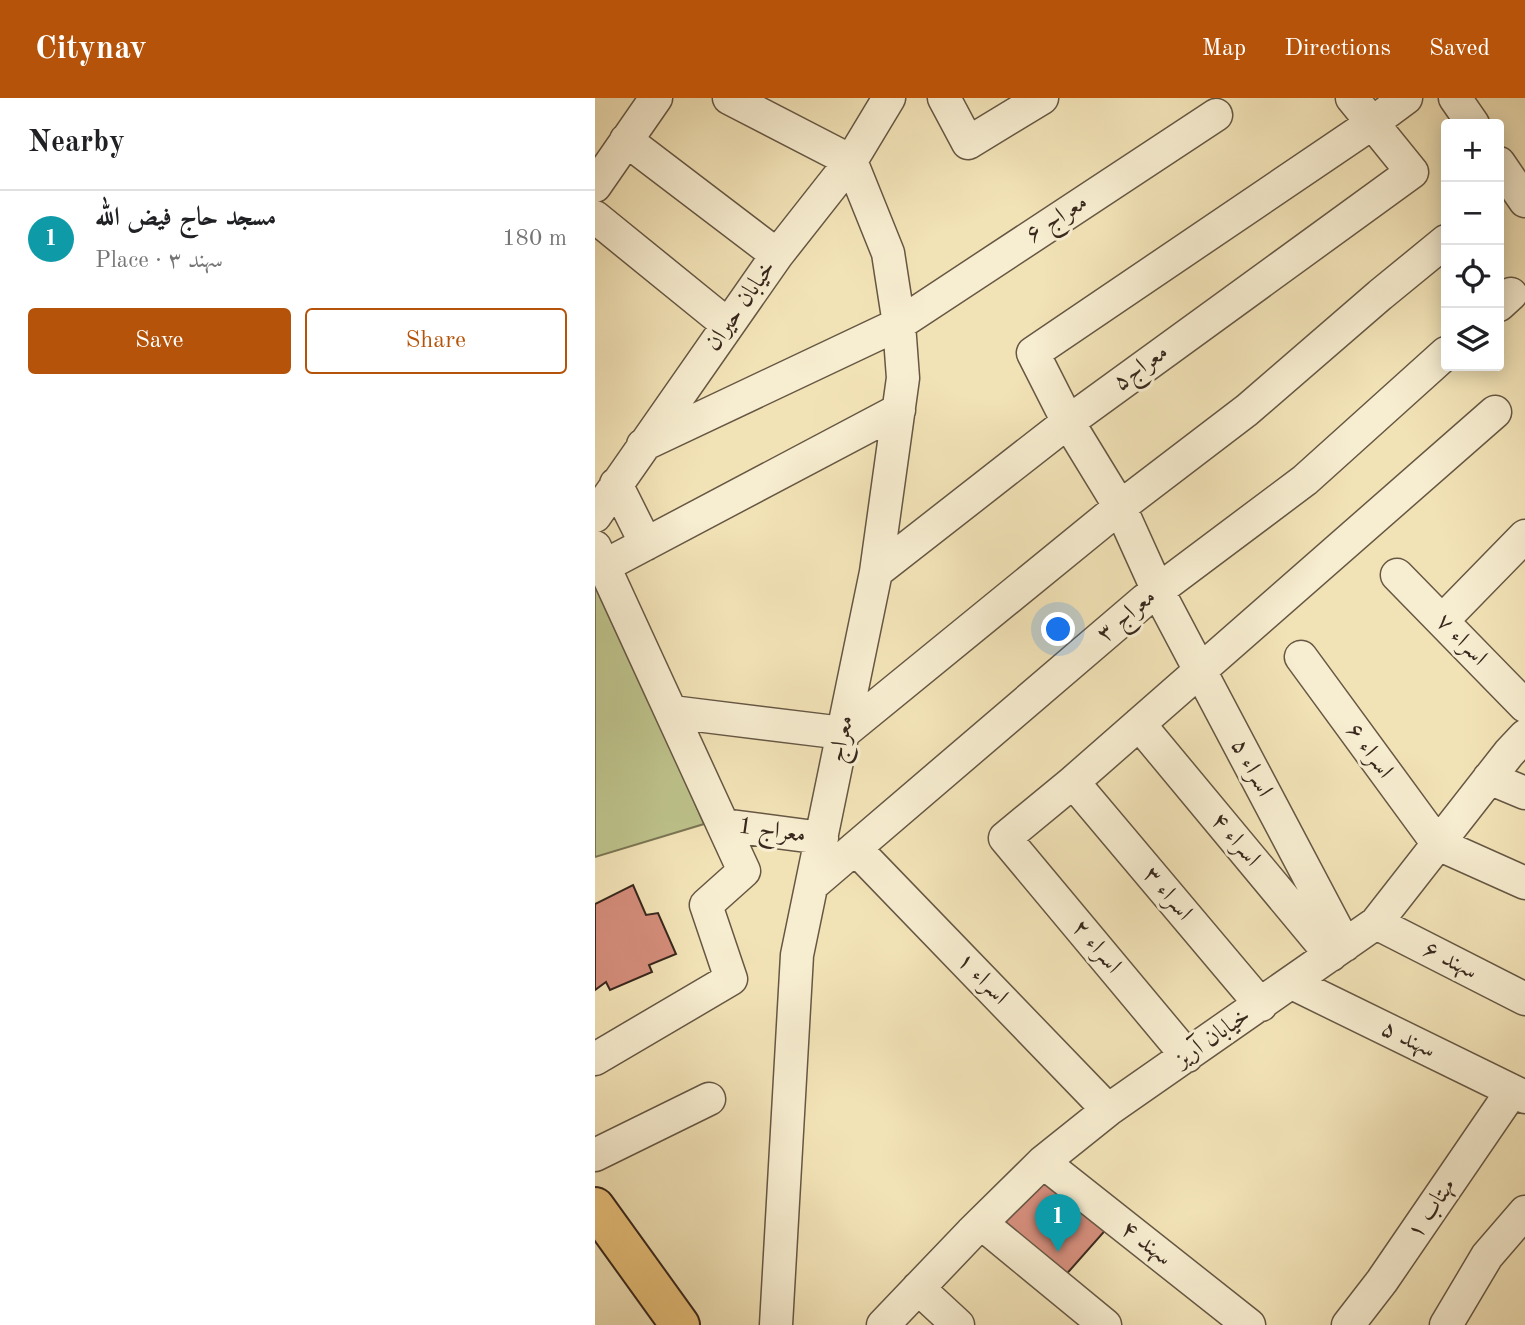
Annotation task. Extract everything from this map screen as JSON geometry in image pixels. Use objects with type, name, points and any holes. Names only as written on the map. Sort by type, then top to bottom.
[{"type":"main road","points":[[595,1207],[680,1325]]},
{"type":"street","points":[[595,186],[656,98]]},
{"type":"street","points":[[729,98],[851,161]]},
{"type":"street","points":[[882,110],[910,98]]},
{"type":"street","points":[[944,98],[968,144],[1042,98]]},
{"type":"street","points":[[1352,98],[1371,124],[1406,98]]},
{"type":"street","points":[[1455,98],[1470,119]]},
{"type":"street","name":"خیابان حیران","points":[[602,501],[777,255],[851,161],[882,110]]},
{"type":"street","name":"معراج ۶","points":[[643,445],[899,324],[1216,115]]},
{"type":"street","name":"معراج۵","points":[[876,572],[1068,422],[1412,172],[1371,124]]},
{"type":"street","name":"اسراء ۵","points":[[1338,950],[1158,591],[1121,508],[1068,422],[1033,353],[1371,124]]},
{"type":"street","points":[[626,140],[777,255]]},
{"type":"street","name":"معراج","points":[[776,1325],[797,955],[876,572],[903,378],[899,324],[888,253],[851,161]]},
{"type":"street","points":[[595,217],[728,325]]},
{"type":"street","points":[[673,712],[843,733],[1121,508],[1247,410],[1441,245]]},
{"type":"street","name":"معراج ۳","points":[[812,885],[1158,591],[1305,480],[1441,358]]},
{"type":"street","points":[[595,1059],[731,979],[706,905],[744,871],[673,712],[599,557],[646,544],[899,410]]},
{"type":"street","points":[[1073,782],[1495,412]]},
{"type":"street","points":[[602,501],[646,544]]},
{"type":"street","points":[[1442,621],[1525,536]]},
{"type":"street","name":"اسراء ۷","points":[[1397,575],[1525,706]]},
{"type":"street","name":"اسراء ۶","points":[[1301,657],[1438,844]]},
{"type":"street","name":"اسراء ۴","points":[[1139,724],[1338,950]]},
{"type":"street","name":"خیابان آریز","points":[[883,1325],[1043,1162],[1108,1110],[1376,923],[1525,736]]},
{"type":"street","points":[[1489,778],[1525,793]]},
{"type":"street","name":"اسراء ۲","points":[[1073,782],[1005,838],[1187,1056]]},
{"type":"street","name":"اسراء ۳","points":[[1073,782],[1261,1005]]},
{"type":"street","name":"معراج 1","points":[[723,825],[822,838]]},
{"type":"street","points":[[1438,844],[1525,883]]},
{"type":"street","name":"اسراء ۱","points":[[855,848],[1108,1110]]},
{"type":"street","name":"سهند ۶","points":[[1376,923],[1525,999]]},
{"type":"street","name":"سهند ۵","points":[[1292,983],[1519,1094]]},
{"type":"street","name":"مهتاب ۱","points":[[1349,1325],[1519,1094]]},
{"type":"street","points":[[595,1155],[709,1099]]},
{"type":"street","name":"سهند ۴","points":[[1043,1162],[1249,1325]]},
{"type":"street","points":[[981,1223],[1105,1325]]},
{"type":"street","points":[[1456,1319],[1487,1256],[1522,1239]]},
{"type":"street","points":[[918,1288],[958,1325]]},
{"type":"green space","points":[[595,577],[704,824],[595,857]]},
{"type":"building","points":[[633,885],[646,915],[658,913],[676,954],[649,965],[652,972],[610,990],[606,982],[595,990],[595,904]]},
{"type":"building","points":[[1040,1174],[1110,1225],[1063,1278],[993,1222]]},
{"type":"place","name":"مسجد حاج فیض الله","points":[[1058,1252]]}]
